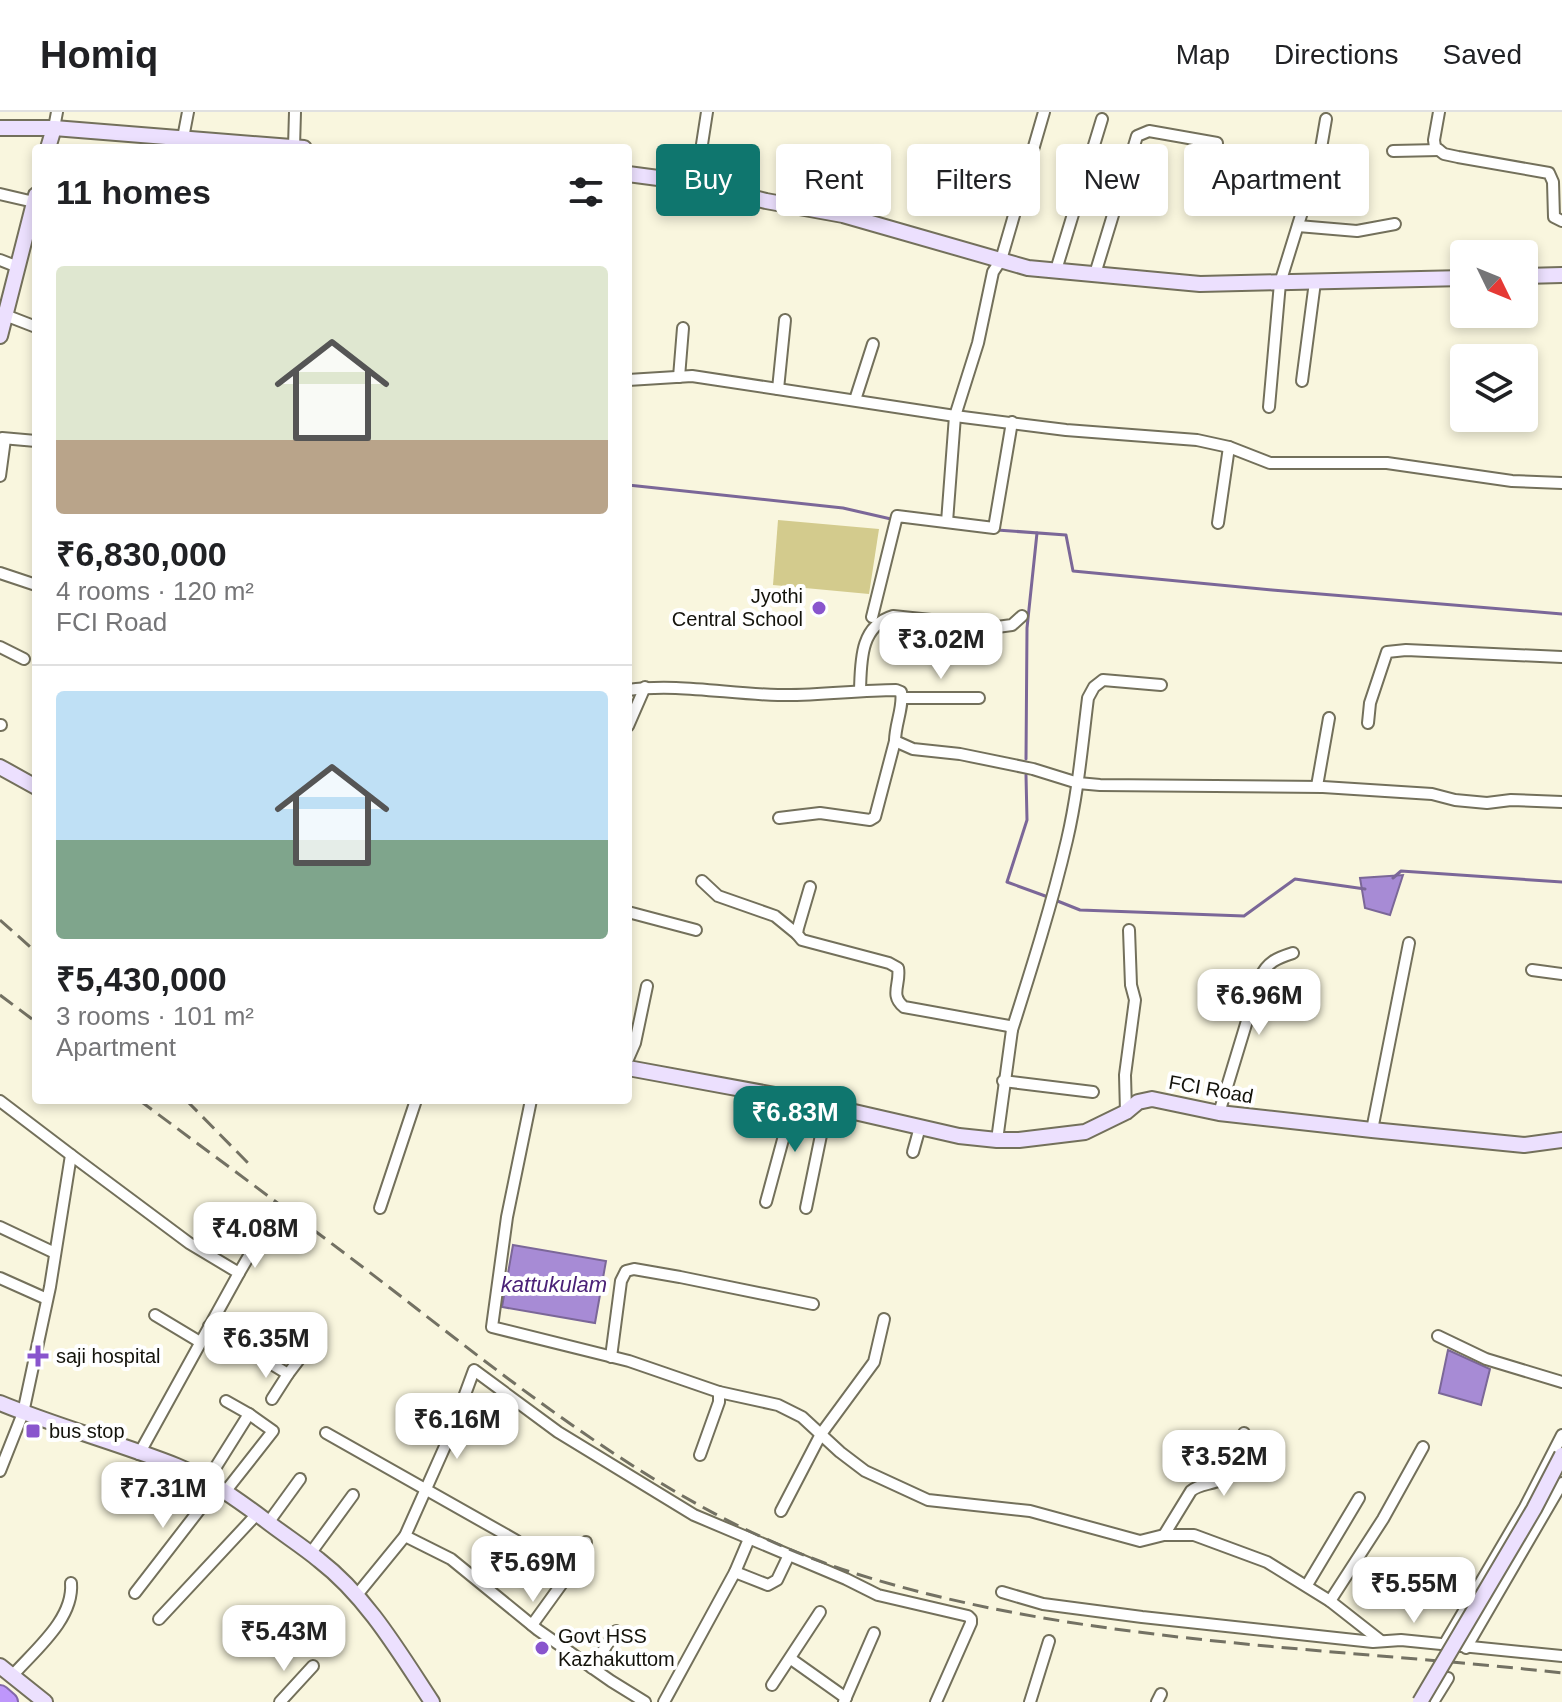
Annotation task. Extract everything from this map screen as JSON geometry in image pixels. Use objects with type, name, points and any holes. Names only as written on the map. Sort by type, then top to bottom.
[{"type":"highway","points":[[0,1695],[8,1702]]},
{"type":"street","points":[[49,144],[57,112]]},
{"type":"street","points":[[183,138],[188,112]]},
{"type":"street","points":[[294,144],[295,112]]},
{"type":"street","points":[[702,144],[707,112]]},
{"type":"street","points":[[947,522],[955,416],[978,343],[993,272],[1001,260],[1044,112]]},
{"type":"street","points":[[1439,112],[1434,140],[1439,150]]},
{"type":"street","points":[[1056,270],[1102,119]]},
{"type":"street","points":[[1269,407],[1280,283],[1320,154],[1326,119]]},
{"type":"street","points":[[0,128],[54,128],[150,142],[183,138],[257,144]]},
{"type":"street","points":[[1095,274],[1137,136],[1149,131],[1217,143]]},
{"type":"street","points":[[1393,151],[1439,150],[1458,157],[1549,173],[1553,182],[1554,217],[1562,221]]},
{"type":"street","points":[[632,175],[656,178]]},
{"type":"street","points":[[0,194],[32,198]]},
{"type":"street","points":[[760,199],[843,215],[1028,268],[1200,284],[1450,278]]},
{"type":"street","points":[[0,336],[32,210]]},
{"type":"street","points":[[1298,226],[1357,231],[1395,224]]},
{"type":"street","points":[[0,260],[18,267]]},
{"type":"street","points":[[1538,276],[1562,275]]},
{"type":"street","points":[[1302,381],[1315,282]]},
{"type":"street","points":[[5,315],[32,325]]},
{"type":"street","points":[[778,389],[785,320]]},
{"type":"street","points":[[679,377],[683,328]]},
{"type":"street","points":[[855,400],[873,344]]},
{"type":"street","points":[[632,380],[692,376],[955,416],[1197,440],[1229,447],[1270,463],[1392,463],[1512,481],[1562,483]]},
{"type":"street","points":[[872,617],[897,516],[994,528],[1012,422]]},
{"type":"street","points":[[0,476],[3,438],[32,441]]},
{"type":"street","points":[[1218,523],[1229,447]]},
{"type":"street","points":[[0,573],[32,584]]},
{"type":"street","points":[[860,690],[864,642],[883,619],[893,616],[997,627],[1012,625],[1022,616]]},
{"type":"street","points":[[0,647],[24,659]]},
{"type":"street","points":[[1368,723],[1370,703],[1387,652],[1406,650],[1562,657]]},
{"type":"street","points":[[997,1140],[1012,1030],[1067,840],[1078,783],[1088,698],[1094,687],[1103,680],[1161,685]]},
{"type":"street","points":[[632,717],[645,687]]},
{"type":"street","points":[[632,689],[645,687],[779,695],[860,690],[901,692],[903,698],[895,726],[895,741],[875,817],[870,820],[820,813],[779,818]]},
{"type":"street","points":[[903,698],[979,698]]},
{"type":"street","points":[[1317,786],[1329,718]]},
{"type":"street","points":[[895,741],[913,749],[960,754],[1078,783],[1317,786],[1432,794],[1487,803],[1511,800],[1562,802]]},
{"type":"street","points":[[0,767],[32,785]]},
{"type":"street","points":[[702,881],[718,896],[775,916],[802,940],[898,968],[895,994],[904,1007],[1000,1023],[1012,1030]]},
{"type":"street","points":[[797,934],[810,887]]},
{"type":"street","points":[[632,913],[696,930]]},
{"type":"street","points":[[1126,1112],[1125,1075],[1135,1000],[1131,985],[1129,930]]},
{"type":"street","points":[[1372,1130],[1409,943]]},
{"type":"street","points":[[1219,1113],[1264,969],[1276,958],[1293,953]]},
{"type":"street","points":[[1532,970],[1562,974]]},
{"type":"street","points":[[632,1050],[647,986]]},
{"type":"street","name":"FCI Road","points":[[632,1069],[794,1099],[959,1136],[997,1140],[1085,1132],[1126,1112],[1138,1102],[1152,1099],[1219,1113],[1372,1130],[1524,1145],[1562,1140]]},
{"type":"street","points":[[1003,1081],[1093,1092]]},
{"type":"street","points":[[766,1202],[794,1099]]},
{"type":"street","points":[[0,1101],[189,1243],[239,1273]]},
{"type":"street","points":[[380,1208],[415,1104]]},
{"type":"street","points":[[530,1104],[507,1217],[492,1327],[611,1357],[719,1392],[778,1405],[802,1417],[865,1471],[928,1500],[1030,1511],[1140,1541],[1164,1535],[1194,1535],[1267,1562],[1307,1585],[1381,1641]]},
{"type":"street","points":[[806,1208],[827,1106]]},
{"type":"street","points":[[913,1152],[920,1127]]},
{"type":"street","points":[[0,1471],[23,1413],[47,1299],[71,1155]]},
{"type":"street","points":[[139,1454],[268,1223]]},
{"type":"street","points":[[0,1227],[55,1253]]},
{"type":"street","points":[[611,1357],[621,1281],[626,1271],[634,1269],[680,1277],[813,1304]]},
{"type":"street","points":[[0,1278],[47,1299]]},
{"type":"street","points":[[155,1315],[200,1342]]},
{"type":"street","points":[[781,1511],[821,1434],[874,1362],[884,1319]]},
{"type":"street","points":[[209,1326],[288,1374]]},
{"type":"street","points":[[1438,1336],[1486,1359],[1562,1382]]},
{"type":"street","points":[[272,1399],[310,1345]]},
{"type":"street","points":[[356,1596],[405,1536],[474,1370],[558,1432],[694,1515],[878,1595],[968,1616],[971,1623],[936,1702]]},
{"type":"street","points":[[700,1455],[719,1402],[719,1392]]},
{"type":"street","points":[[135,1593],[216,1486],[273,1431],[226,1401]]},
{"type":"street","points":[[0,1403],[179,1467],[216,1486],[263,1518],[310,1554],[356,1596],[392,1641],[432,1702]]},
{"type":"street","points":[[216,1486],[249,1414]]},
{"type":"street","points":[[326,1433],[517,1541]]},
{"type":"street","points":[[1164,1535],[1196,1486],[1220,1481],[1225,1476],[1244,1433]]},
{"type":"street","points":[[1444,1645],[1525,1507],[1562,1435]]},
{"type":"street","points":[[1330,1601],[1383,1519],[1423,1447]]},
{"type":"street","points":[[1432,1701],[1562,1455]]},
{"type":"street","points":[[159,1619],[300,1479]]},
{"type":"street","points":[[1466,1648],[1562,1483]]},
{"type":"street","points":[[310,1554],[353,1495]]},
{"type":"street","points":[[1307,1585],[1359,1498]]},
{"type":"street","points":[[405,1536],[451,1559],[532,1625],[645,1702]]},
{"type":"street","points":[[664,1702],[735,1572],[749,1539]]},
{"type":"street","points":[[532,1625],[571,1571],[586,1542]]},
{"type":"street","points":[[735,1572],[768,1585],[777,1580],[788,1557]]},
{"type":"street","points":[[6,1675],[68,1608],[71,1583]]},
{"type":"street","points":[[1002,1592],[1043,1604],[1142,1617],[1373,1642],[1562,1656]]},
{"type":"street","points":[[772,1685],[820,1612]]},
{"type":"street","points":[[592,1668],[616,1631]]},
{"type":"street","points":[[791,1659],[845,1700],[874,1633]]},
{"type":"street","points":[[1030,1702],[1049,1641]]},
{"type":"street","points":[[0,1666],[35,1702]]},
{"type":"street","points":[[280,1702],[313,1666]]},
{"type":"street","points":[[6,1675],[45,1702]]},
{"type":"street","points":[[1432,1701],[1448,1678]]},
{"type":"shaded area","points":[[778,520],[879,529],[869,594],[773,585]]},
{"type":"water","points":[[1403,875],[1390,915],[1365,908],[1360,878]]},
{"type":"water","name":"kattukulam","points":[[513,1245],[606,1261],[595,1323],[502,1307]]},
{"type":"water","points":[[1448,1350],[1490,1369],[1481,1405],[1439,1393]]},
{"type":"waterway","points":[[632,485],[843,508],[891,519]]},
{"type":"waterway","points":[[997,530],[1066,535],[1073,571],[1562,614]]},
{"type":"waterway","points":[[1026,759],[1027,628],[1037,533]]},
{"type":"waterway","points":[[1026,775],[1027,820],[1007,882],[1048,897]]},
{"type":"waterway","points":[[1393,878],[1401,871],[1562,882]]},
{"type":"waterway","points":[[1055,900],[1080,910],[1244,916],[1295,879],[1365,889]]},
{"type":"railway","points":[[0,920],[32,948]]},
{"type":"railway","points":[[0,995],[32,1019]]},
{"type":"railway","points":[[144,1104],[569,1423],[678,1494],[795,1552],[857,1574],[942,1597],[1028,1615],[1206,1640],[1562,1673]]},
{"type":"railway","points":[[190,1104],[251,1166]]},
{"type":"place","name":"Jyothi Central School","points":[[819,608]]},
{"type":"place","name":"saji hospital","points":[[38,1356]]},
{"type":"place","name":"bus stop","points":[[33,1431]]},
{"type":"place","name":"Govt HSS Kazhakuttom","points":[[542,1648]]}]
